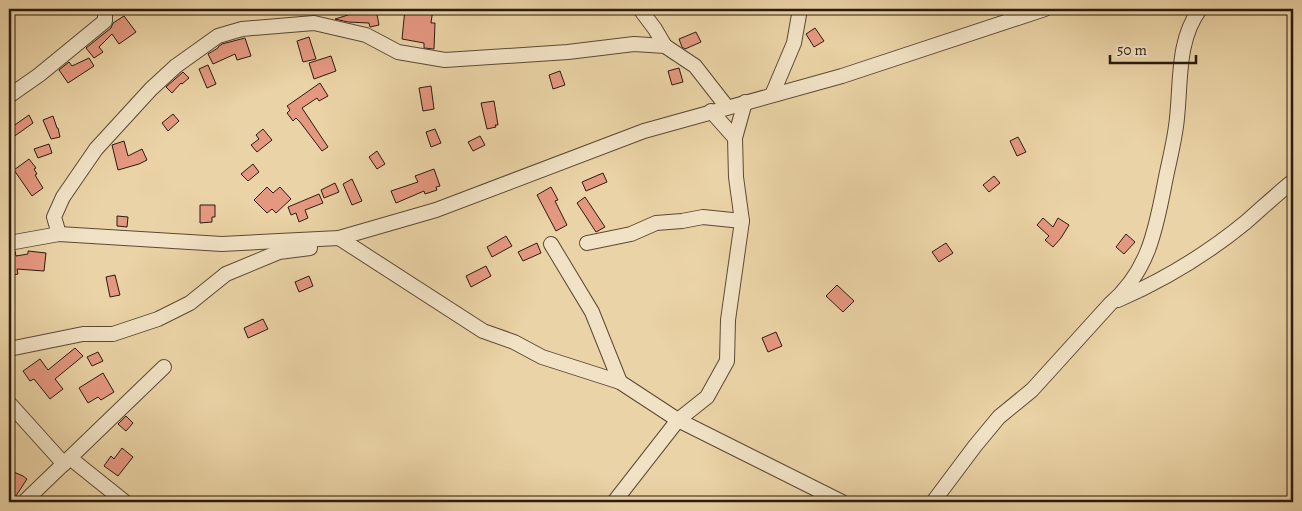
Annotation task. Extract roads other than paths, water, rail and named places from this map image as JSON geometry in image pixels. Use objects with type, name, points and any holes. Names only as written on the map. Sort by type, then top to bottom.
[{"type":"street","points":[[9,96],[39,75],[105,21],[105,9]]},
{"type":"street","points":[[640,9],[656,29],[665,46],[695,66],[727,107]]},
{"type":"street","points":[[772,95],[794,43],[800,9]]},
{"type":"street","points":[[9,349],[83,334],[113,334],[166,315],[190,303],[226,274],[279,252],[336,243],[436,210],[644,130],[842,76],[1045,9]]},
{"type":"street","points":[[933,502],[999,417],[1032,390],[1137,274],[1156,230],[1174,144],[1182,56],[1193,20],[1200,9]]},
{"type":"street","points":[[59,234],[54,217],[60,204],[96,149],[176,66],[218,36],[242,29],[314,23],[366,35],[398,52],[445,60],[568,52],[634,44],[665,46]]},
{"type":"street","points":[[614,502],[678,420],[707,397],[727,361],[728,320],[742,221],[736,177],[735,138],[746,102]]},
{"type":"street","points":[[711,111],[735,138]]},
{"type":"street","points":[[1110,304],[1168,277],[1200,257],[1246,222],[1293,181]]},
{"type":"street","points":[[587,243],[632,234],[656,223],[703,217],[742,221]]},
{"type":"street","points":[[9,244],[59,234],[222,244],[336,243],[483,332],[514,342],[542,357],[620,382],[678,420],[842,502]]},
{"type":"street","points":[[551,244],[592,312],[620,382]]},
{"type":"street","points":[[24,502],[164,367]]},
{"type":"street","points":[[9,403],[67,461],[125,502]]}]
